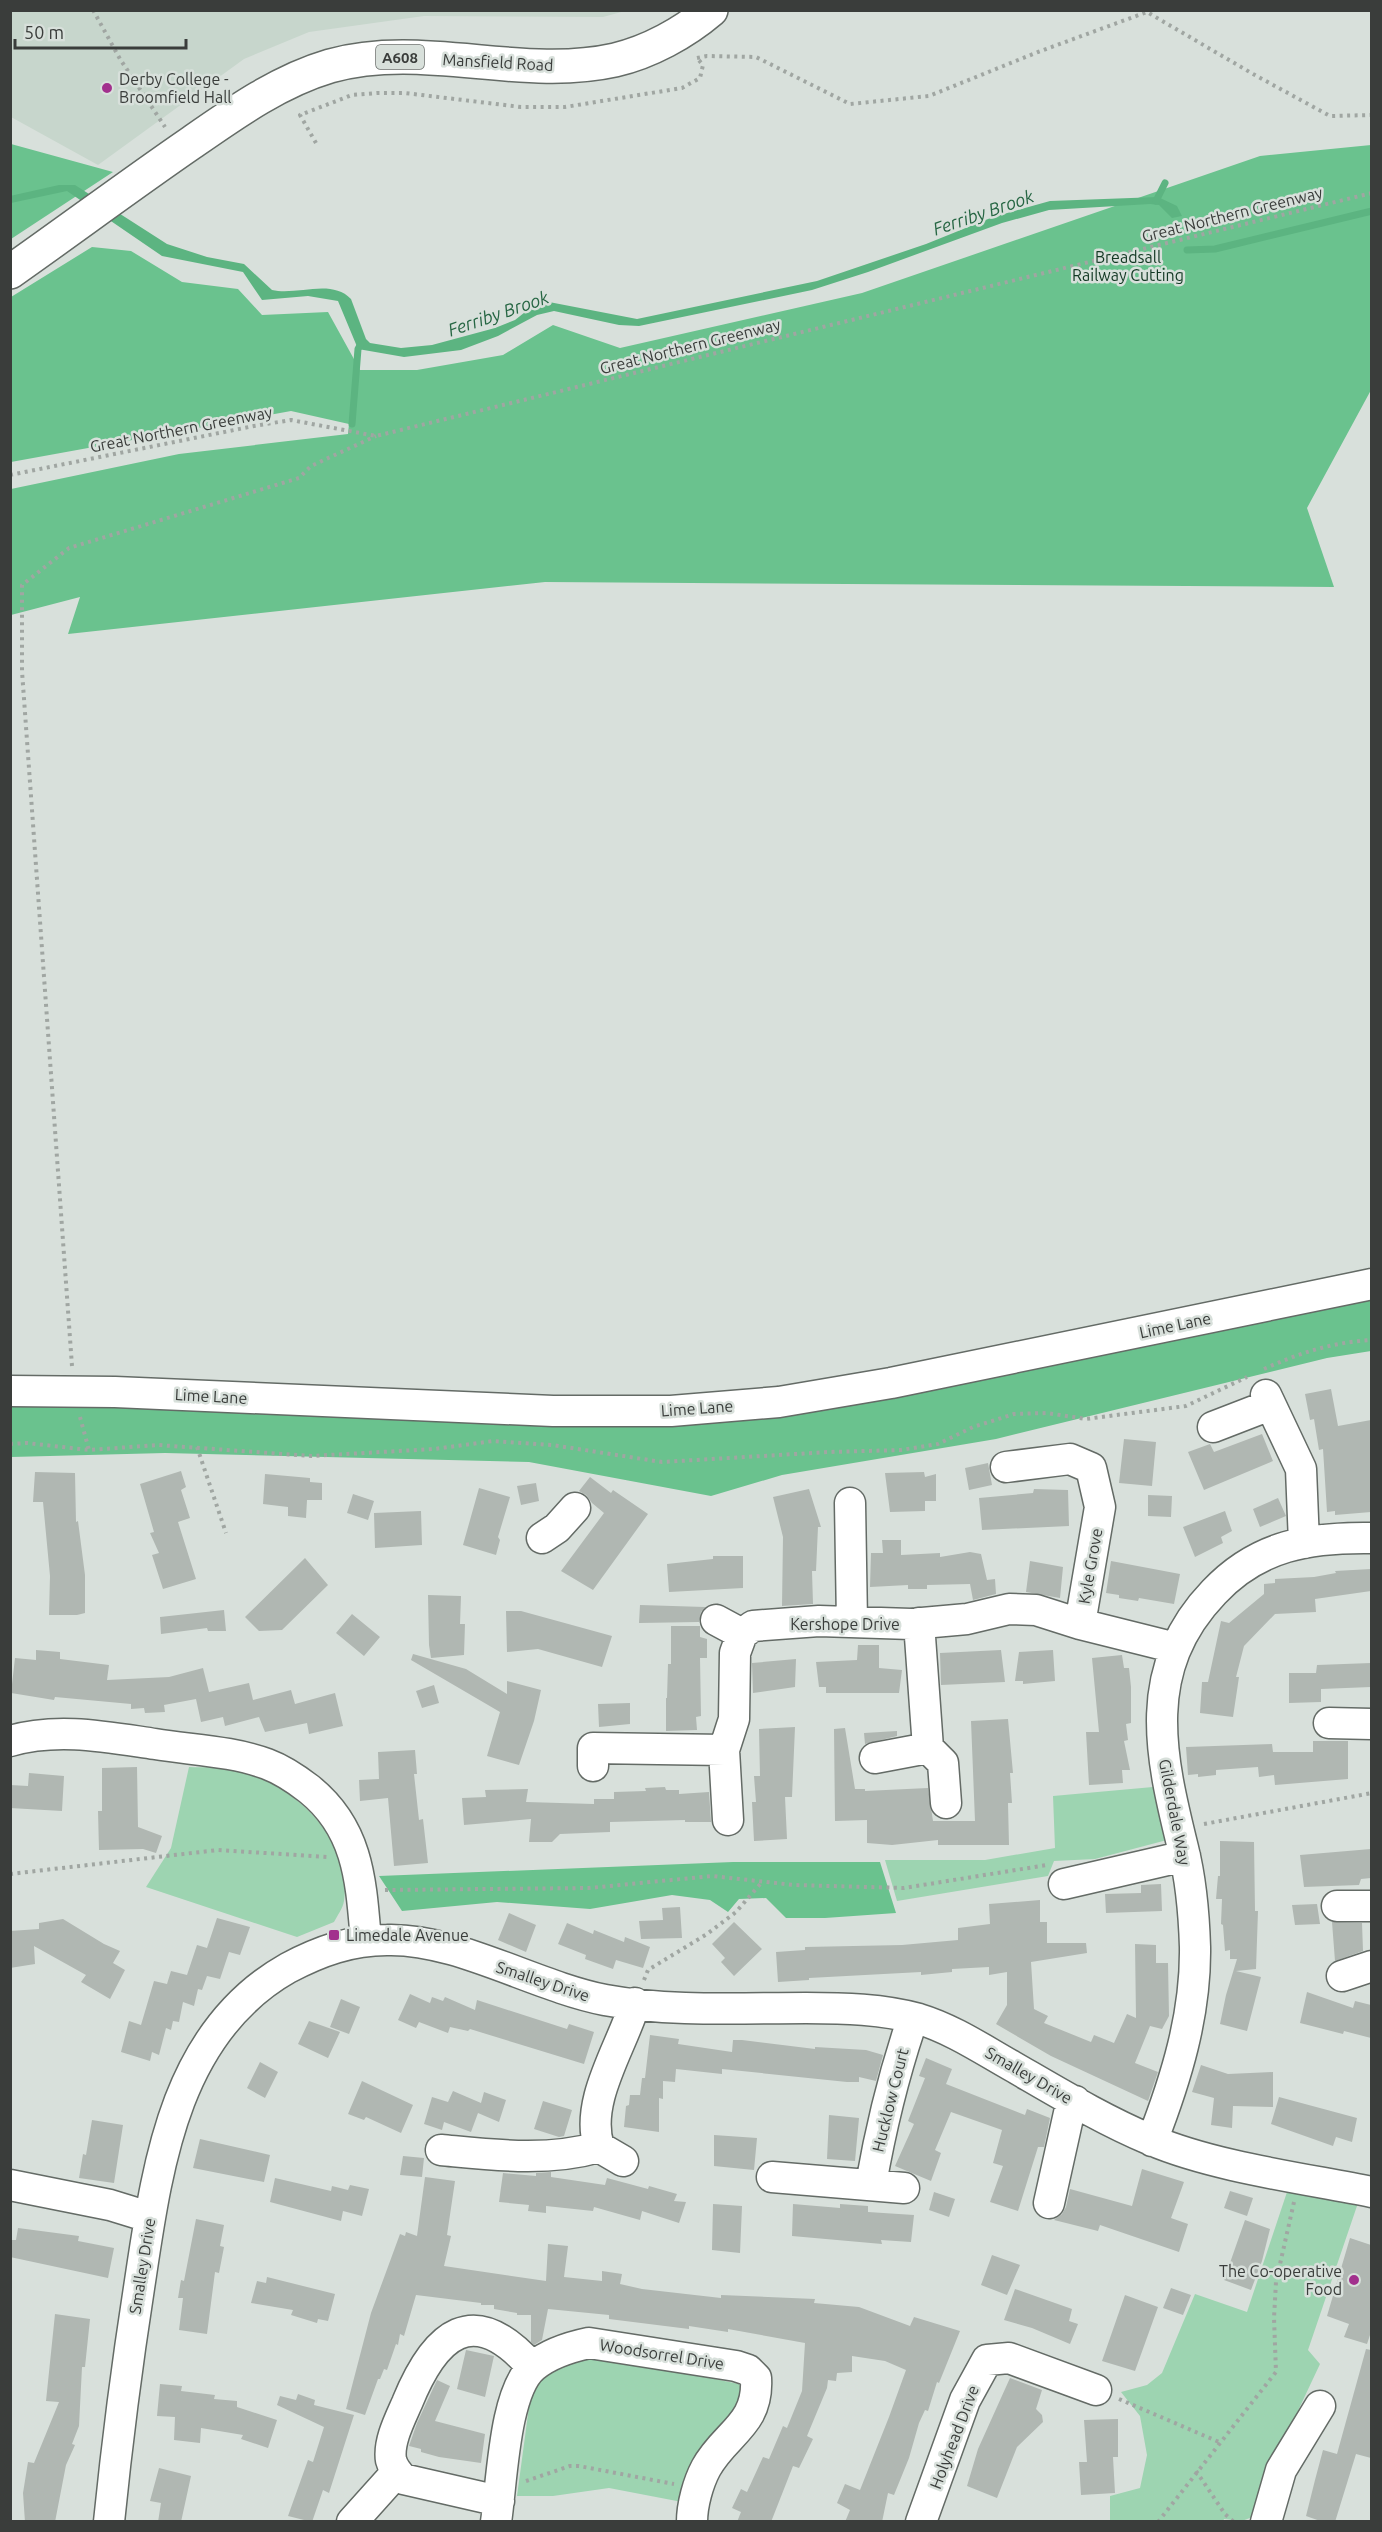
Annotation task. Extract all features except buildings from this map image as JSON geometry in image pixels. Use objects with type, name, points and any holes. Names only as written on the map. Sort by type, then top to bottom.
[{"type":"main road","name":"Mansfield Road","points":[[10,272],[179,151],[273,90],[302,76],[347,62],[368,59],[418,57],[560,66],[616,60],[688,46],[711,10]]},
{"type":"street","name":"Lime Lane","points":[[10,1391],[73,1391],[553,1411],[671,1411],[779,1402],[891,1383],[1371,1284]]},
{"type":"street","points":[[1212,1427],[1268,1400],[1301,1469],[1304,1543]]},
{"type":"street","name":"Kyle Grove","points":[[1006,1467],[1070,1459],[1091,1468],[1100,1507],[1080,1624]]},
{"type":"street","points":[[850,1503],[852,1622]]},
{"type":"street","points":[[542,1538],[557,1528],[575,1508]]},
{"type":"street","name":"Gilderdale Way","points":[[1152,2141],[1173,2082],[1191,2010],[1194,1939],[1192,1900],[1166,1782],[1161,1719],[1166,1676],[1176,1648],[1190,1621],[1203,1603],[1235,1572],[1275,1549],[1304,1543],[1371,1538]]},
{"type":"street","name":"Kershope Drive","points":[[742,1634],[753,1626],[819,1621],[919,1623],[967,1619],[1018,1609],[1036,1610],[1080,1624],[1176,1648]]},
{"type":"street","points":[[716,1620],[742,1634],[735,1653],[734,1719],[724,1750],[728,1820]]},
{"type":"street","points":[[919,1623],[928,1748],[943,1763],[946,1803]]},
{"type":"street","points":[[1329,1723],[1371,1724]]},
{"type":"street","points":[[10,1741],[49,1735],[79,1734],[241,1757],[286,1772],[319,1797],[336,1816],[349,1841],[362,1890],[366,1941]]},
{"type":"street","points":[[593,1766],[593,1748],[724,1750]]},
{"type":"street","points":[[875,1758],[928,1748]]},
{"type":"street","points":[[1064,1884],[1181,1842]]},
{"type":"street","points":[[1337,1906],[1371,1906]]},
{"type":"street","name":"Smalley Drive","points":[[109,2522],[129,2349],[149,2217],[171,2120],[196,2063],[213,2036],[255,1989],[311,1956],[350,1942],[390,1939],[426,1943],[574,1993],[635,2003],[663,2006],[842,2008],[913,2018],[960,2036],[1075,2101],[1152,2141],[1231,2164],[1371,2193]]},
{"type":"street","points":[[1342,1976],[1371,1966]]},
{"type":"street","points":[[441,2150],[531,2157],[611,2154],[595,2135],[597,2107],[602,2085],[627,2030],[635,2003]]},
{"type":"street","name":"Hucklow Court","points":[[871,2184],[882,2123],[896,2066],[913,2018]]},
{"type":"street","points":[[1049,2203],[1069,2113],[1075,2101]]},
{"type":"street","points":[[772,2177],[904,2188]]},
{"type":"street","points":[[10,2185],[110,2205],[149,2217]]},
{"type":"street","points":[[498,2504],[403,2480],[396,2473],[391,2460],[392,2445],[423,2366],[440,2344],[458,2334],[473,2331],[487,2332],[506,2340],[532,2367]]},
{"type":"street","name":"Woodsorrel Drive","points":[[498,2504],[512,2405],[518,2387],[532,2367],[566,2348],[589,2343],[736,2366],[747,2370],[756,2378],[757,2393],[752,2411],[706,2468],[692,2511],[692,2522]]},
{"type":"street","name":"Holyhead Drive","points":[[921,2522],[965,2400],[987,2360],[1009,2358],[1096,2390]]},
{"type":"street","points":[[1266,2522],[1281,2470],[1320,2406]]},
{"type":"street","points":[[352,2522],[396,2473]]},
{"type":"path","points":[[93,10],[120,59],[179,151]]},
{"type":"path","points":[[688,46],[707,56],[756,57],[850,104],[929,96],[1038,52],[1147,12],[1330,116],[1371,115]]},
{"type":"path","points":[[316,143],[300,116],[352,95],[405,93],[521,107],[565,107],[682,88],[700,78],[703,65],[688,46]]},
{"type":"path","name":"Great Northern Greenway","points":[[10,475],[291,420],[376,436],[1371,193]]},
{"type":"path","points":[[89,1450],[73,1391],[71,1330],[21,671],[21,585],[69,548],[299,478],[311,466],[376,436]]},
{"type":"path","points":[[197,1446],[226,1533]]},
{"type":"path","points":[[1181,1842],[1371,1793]]},
{"type":"path","points":[[10,1874],[218,1850],[339,1858],[362,1890],[589,1888],[712,1876],[794,1885],[904,1888],[1050,1864],[1064,1884]]},
{"type":"path","points":[[635,2003],[648,1970],[707,1934],[736,1912],[762,1882]]},
{"type":"path","points":[[1158,2522],[1276,2372],[1274,2318],[1276,2283],[1299,2177]]},
{"type":"path","points":[[1096,2390],[1220,2442]]},
{"type":"path","points":[[498,2504],[570,2466],[699,2489]]},
{"type":"path","points":[[1196,2471],[1225,2514],[1234,2522]]},
{"type":"shaded area","name":"Derby College - Broomfield Hall","points":[[11,11],[625,11],[603,17],[424,16],[309,32],[244,59],[98,165],[11,117]]},
{"type":"shaded area","points":[[59,185],[75,185],[167,244],[207,257],[244,264],[272,290],[324,289],[343,293],[351,299],[366,339],[370,343],[401,348],[432,345],[495,328],[515,320],[534,305],[549,302],[637,319],[817,281],[926,244],[993,217],[1050,201],[1158,197],[1177,206],[1182,216],[1172,218],[1159,205],[1150,204],[1049,210],[1002,223],[812,290],[639,326],[619,325],[554,311],[537,315],[498,336],[461,350],[404,357],[358,349],[338,301],[308,296],[262,300],[243,272],[162,256],[67,191],[11,203],[10,196]]},
{"type":"shaded area","points":[[189,1767],[226,1768],[253,1775],[275,1785],[313,1815],[328,1834],[338,1855],[344,1877],[344,1901],[334,1922],[297,1937],[146,1887],[171,1848]]},
{"type":"shaded area","points":[[1153,1787],[1167,1840],[1095,1859],[1054,1861],[1048,1876],[897,1901],[885,1860],[985,1860],[1055,1848],[1053,1796]]},
{"type":"shaded area","points":[[1288,2189],[1358,2203],[1308,2350],[1320,2364],[1288,2432],[1255,2516],[1242,2521],[1224,2519],[1223,2522],[1110,2522],[1110,2496],[1140,2488],[1147,2455],[1140,2416],[1121,2392],[1147,2385],[1162,2373],[1195,2294],[1247,2312]]},
{"type":"shaded area","points":[[603,2356],[739,2384],[746,2395],[682,2502],[609,2488],[553,2496],[517,2496],[531,2392],[545,2376],[562,2365]]},
{"type":"green space","points":[[11,144],[113,172],[11,239]]},
{"type":"green space","name":"Breadsall Railway Cutting","points":[[1371,145],[1371,390],[1307,508],[1334,587],[545,582],[68,634],[80,597],[11,615],[11,489],[179,454],[348,434],[349,424],[291,411],[11,462],[11,297],[92,247],[131,251],[182,282],[238,289],[262,315],[328,312],[360,370],[417,370],[503,355],[553,325],[620,348],[862,293],[1260,156]]},
{"type":"green space","points":[[1371,1297],[1371,1351],[1327,1358],[996,1439],[782,1475],[711,1496],[529,1462],[165,1453],[11,1457],[11,1400],[565,1421]]},
{"type":"green space","points":[[733,1862],[880,1862],[896,1913],[786,1918],[766,1898],[739,1899],[728,1912],[710,1900],[672,1895],[590,1909],[497,1902],[402,1911],[379,1876]]},
{"type":"waterway","points":[[1156,201],[1165,183]]},
{"type":"waterway","name":"Ferriby Brook","points":[[1187,250],[1215,249],[1372,211]]},
{"type":"waterway","points":[[352,424],[358,349],[362,342]]},
{"type":"place","name":"Derby College - Broomfield Hall","points":[[107,88]]},
{"type":"place","name":"Limedale Avenue","points":[[334,1935]]},
{"type":"place","name":"The Co-operative Food","points":[[1354,2280]]}]
